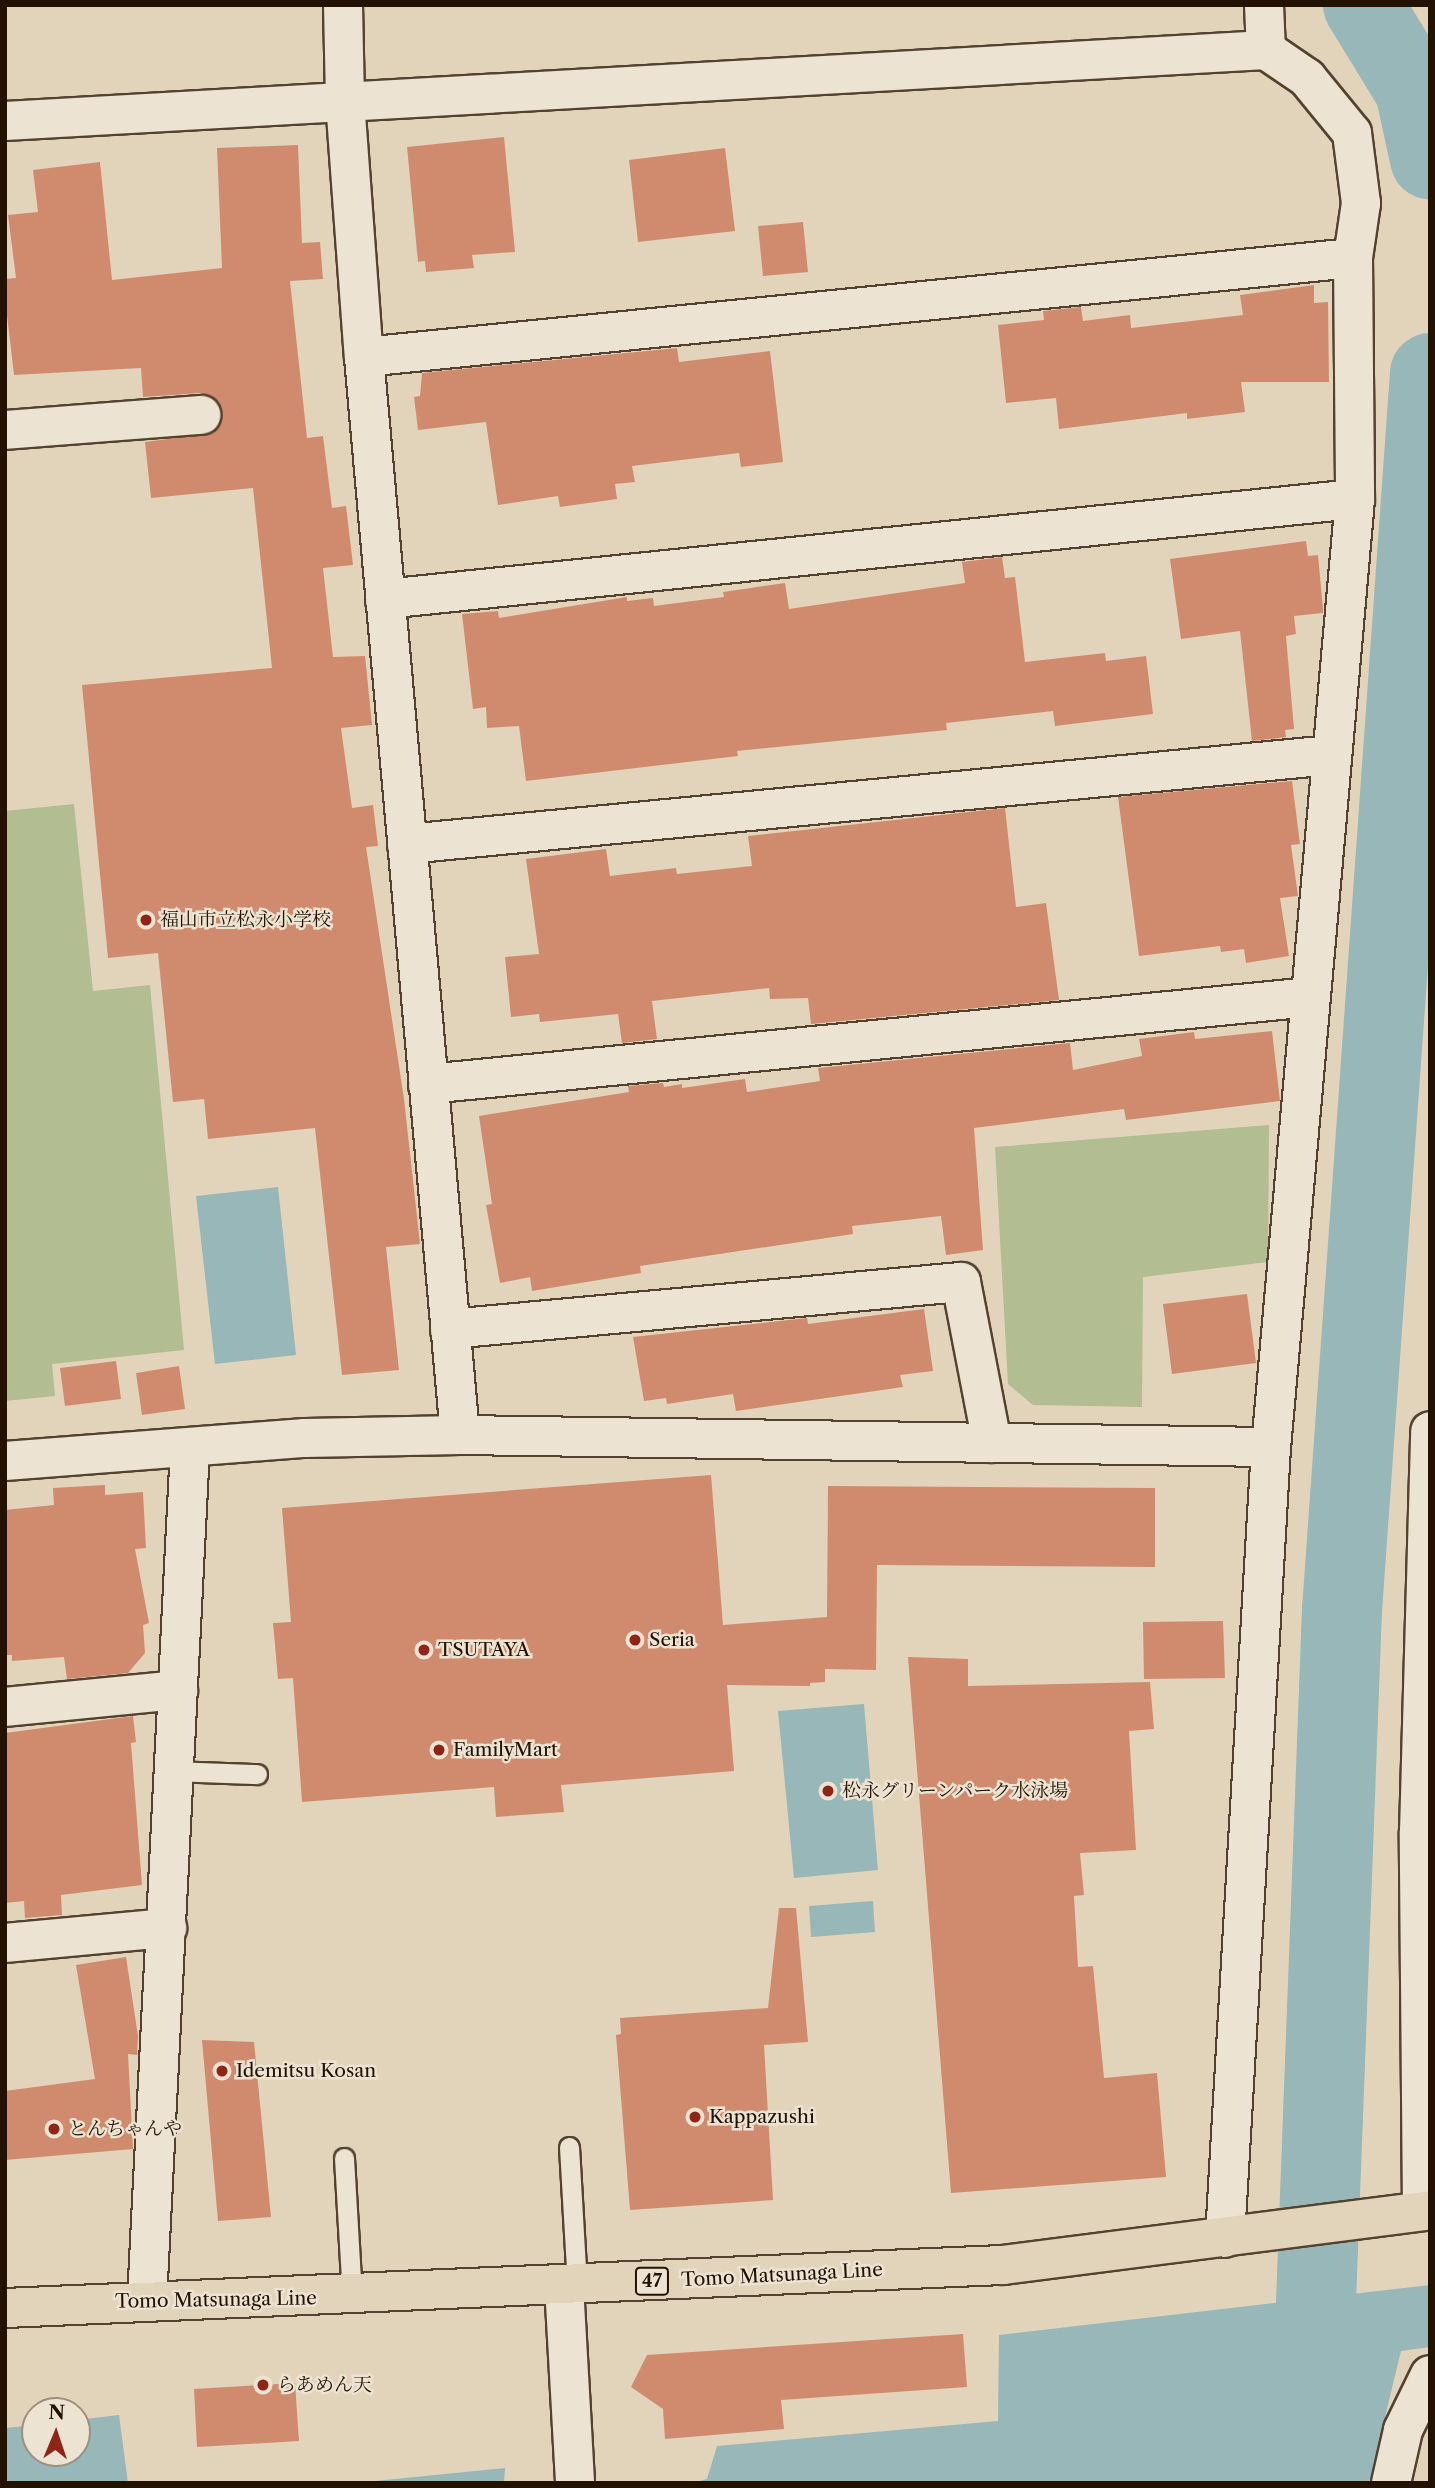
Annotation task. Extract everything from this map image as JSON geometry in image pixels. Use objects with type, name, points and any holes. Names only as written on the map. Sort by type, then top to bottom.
[{"type":"main road","name":"Tomo Matsunaga Line","points":[[5,2308],[147,2300],[352,2296],[1003,2265],[1415,2212]]},
{"type":"street","points":[[343,5],[345,100],[364,357],[460,1435]]},
{"type":"street","points":[[1264,5],[1266,50]]},
{"type":"street","points":[[5,121],[1266,50],[1307,78],[1352,133],[1361,202],[1353,258],[1355,499],[1271,1447],[1225,2238]]},
{"type":"street","points":[[364,357],[1353,258]]},
{"type":"street","points":[[5,430],[201,415]]},
{"type":"street","points":[[385,599],[1355,499]]},
{"type":"street","points":[[407,844],[1331,755]]},
{"type":"street","points":[[428,1084],[1310,997]]},
{"type":"street","points":[[450,1329],[961,1282],[992,1443]]},
{"type":"street","points":[[1415,2212],[1430,1431]]},
{"type":"street","points":[[5,1461],[304,1438],[460,1435],[1271,1447]]},
{"type":"street","points":[[147,2300],[190,1447]]},
{"type":"street","points":[[5,1707],[178,1690]]},
{"type":"street","points":[[5,1943],[167,1928]]},
{"type":"street","points":[[571,2285],[575,2483]]},
{"type":"street","points":[[1391,2483],[1404,2430],[1430,2375]]},
{"type":"lane","points":[[174,1771],[257,1774]]},
{"type":"lane","points":[[569,2147],[571,2285]]},
{"type":"lane","points":[[344,2158],[352,2296]]},
{"type":"green space","points":[[74,804],[93,991],[150,985],[184,1350],[52,1364],[55,1396],[5,1401],[5,811]]},
{"type":"green space","points":[[1269,1125],[1268,1262],[1143,1277],[1142,1407],[1033,1405],[1008,1384],[995,1147]]},
{"type":"water","points":[[278,1187],[296,1355],[215,1364],[196,1196]]},
{"type":"water","name":"松永グリーンパーク水泳場","points":[[864,1704],[878,1870],[794,1878],[778,1711]]},
{"type":"water","points":[[873,1901],[875,1932],[811,1937],[809,1906]]},
{"type":"water","points":[[1430,2285],[1430,2347],[1401,2351],[1369,2483],[692,2483],[707,2479],[717,2446],[998,2421],[999,2335]]},
{"type":"water","points":[[119,2415],[128,2483],[5,2483],[5,2428],[21,2426],[21,2467],[91,2467],[91,2418]]},
{"type":"water","points":[[505,2468],[504,2483],[355,2483]]},
{"type":"building","points":[[504,137],[515,252],[472,255],[474,268],[426,272],[425,261],[418,262],[407,147]]},
{"type":"building","points":[[298,145],[302,243],[320,242],[323,279],[290,281],[307,438],[323,436],[332,508],[346,506],[353,565],[323,568],[333,657],[365,656],[372,725],[341,728],[352,808],[373,805],[378,846],[366,847],[404,1099],[420,1244],[386,1247],[399,1370],[342,1375],[315,1128],[208,1139],[204,1099],[173,1102],[158,953],[108,958],[82,685],[272,668],[253,488],[151,498],[145,442],[213,433],[223,414],[219,402],[200,393],[143,397],[141,368],[14,375],[5,298],[5,279],[16,278],[8,215],[38,212],[33,170],[100,162],[112,280],[222,268],[217,148]]},
{"type":"building","points":[[725,148],[735,231],[638,242],[629,160]]},
{"type":"building","points":[[803,222],[808,272],[763,276],[758,226]]},
{"type":"building","points":[[1314,285],[1314,303],[1328,302],[1329,382],[1241,382],[1245,412],[1187,419],[1187,413],[1059,429],[1056,398],[1006,403],[998,325],[1044,320],[1043,311],[1081,307],[1083,321],[1130,315],[1131,328],[1243,315],[1240,295]]},
{"type":"building","points":[[677,348],[679,362],[770,351],[783,462],[741,467],[739,453],[632,466],[635,482],[615,484],[617,499],[560,507],[558,496],[498,505],[486,422],[418,430],[414,397],[420,396],[422,373]]},
{"type":"building","points":[[1306,541],[1308,556],[1318,555],[1323,613],[1294,616],[1296,634],[1286,636],[1294,729],[1285,730],[1286,737],[1252,741],[1240,631],[1181,639],[1170,559]]},
{"type":"building","points":[[1002,557],[1005,578],[1015,577],[1025,662],[1105,653],[1106,661],[1146,656],[1153,714],[1055,726],[1053,711],[946,723],[947,730],[737,751],[738,756],[526,781],[519,726],[487,728],[486,707],[473,709],[462,614],[498,611],[499,618],[627,597],[627,601],[653,598],[654,606],[724,597],[723,592],[785,583],[789,609],[965,583],[962,562]]},
{"type":"building","points":[[1292,781],[1300,844],[1291,845],[1298,896],[1280,898],[1289,956],[1246,963],[1244,949],[1221,952],[1220,946],[1139,956],[1118,797]]},
{"type":"building","points":[[1005,808],[1016,907],[1046,903],[1059,1000],[811,1024],[808,998],[770,999],[769,988],[652,1001],[657,1039],[622,1043],[618,1014],[540,1022],[539,1014],[511,1017],[505,957],[539,954],[526,859],[606,849],[610,876],[676,868],[677,874],[752,866],[748,836]]},
{"type":"building","points":[[1272,1031],[1280,1101],[1126,1120],[1124,1109],[974,1128],[983,1250],[946,1255],[941,1216],[852,1226],[853,1234],[640,1266],[641,1273],[532,1291],[530,1277],[500,1283],[486,1205],[492,1204],[479,1116],[629,1092],[628,1086],[663,1083],[664,1087],[682,1084],[682,1088],[745,1079],[747,1092],[820,1081],[818,1068],[1070,1043],[1073,1070],[1142,1056],[1139,1039],[1194,1032],[1195,1039]]},
{"type":"building","points":[[1247,1294],[1256,1363],[1172,1374],[1163,1304]]},
{"type":"building","points":[[924,1309],[933,1371],[900,1375],[903,1387],[736,1411],[733,1394],[667,1404],[666,1398],[644,1401],[633,1337],[807,1318],[808,1324]]},
{"type":"building","points":[[116,1361],[121,1399],[65,1406],[60,1368]]},
{"type":"building","points":[[179,1366],[185,1409],[142,1415],[136,1373]]},
{"type":"building","points":[[711,1475],[723,1625],[827,1617],[828,1486],[1155,1488],[1155,1567],[877,1565],[876,1670],[825,1669],[825,1682],[810,1683],[810,1686],[727,1685],[734,1771],[561,1785],[564,1812],[496,1817],[494,1787],[302,1802],[293,1678],[278,1679],[273,1623],[291,1622],[282,1508]]},
{"type":"building","points":[[105,1485],[105,1495],[143,1492],[146,1548],[135,1549],[149,1623],[143,1625],[145,1653],[128,1673],[67,1679],[64,1657],[12,1661],[12,1655],[5,1655],[5,1510],[54,1505],[53,1488]]},
{"type":"building","points":[[1223,1621],[1225,1678],[1144,1679],[1143,1622]]},
{"type":"building","points":[[908,1657],[968,1659],[968,1686],[1150,1682],[1154,1729],[1129,1731],[1136,1850],[1080,1853],[1084,1895],[1074,1896],[1078,1967],[1093,1966],[1104,2078],[1157,2073],[1166,2177],[951,2193]]},
{"type":"building","points":[[133,1716],[136,1742],[131,1743],[142,1885],[61,1895],[62,1915],[25,1918],[24,1901],[5,1903],[5,1733]]},
{"type":"building","name":"Kappazushi","points":[[779,1908],[796,1908],[808,2042],[764,2045],[773,2200],[630,2210],[616,2035],[621,2034],[620,2018],[768,2008]]},
{"type":"building","points":[[126,1957],[138,2036],[137,2055],[128,2054],[133,2149],[5,2160],[5,2091],[95,2079],[76,1965]]},
{"type":"building","points":[[202,2040],[254,2042],[271,2217],[218,2221]]},
{"type":"building","points":[[963,2334],[967,2387],[781,2400],[784,2429],[665,2439],[663,2409],[631,2387],[647,2355]]},
{"type":"building","points":[[295,2383],[299,2441],[197,2447],[194,2389]]},
{"type":"waterway","points":[[1363,5],[1415,90],[1430,159]]},
{"type":"waterway","points":[[1316,2302],[1342,1610],[1430,373]]},
{"type":"place","name":"福山市立松永小学校","points":[[146,920]]},
{"type":"place","name":"Seria","points":[[635,1640]]},
{"type":"place","name":"TSUTAYA","points":[[424,1650]]},
{"type":"place","name":"FamilyMart","points":[[439,1750]]},
{"type":"place","name":"松永グリーンパーク水泳場","points":[[828,1791]]},
{"type":"place","name":"Idemitsu Kosan","points":[[222,2071]]},
{"type":"place","name":"Kappazushi","points":[[695,2117]]},
{"type":"place","name":"とんちゃんや","points":[[54,2129]]},
{"type":"place","name":"らあめん天","points":[[263,2385]]}]
